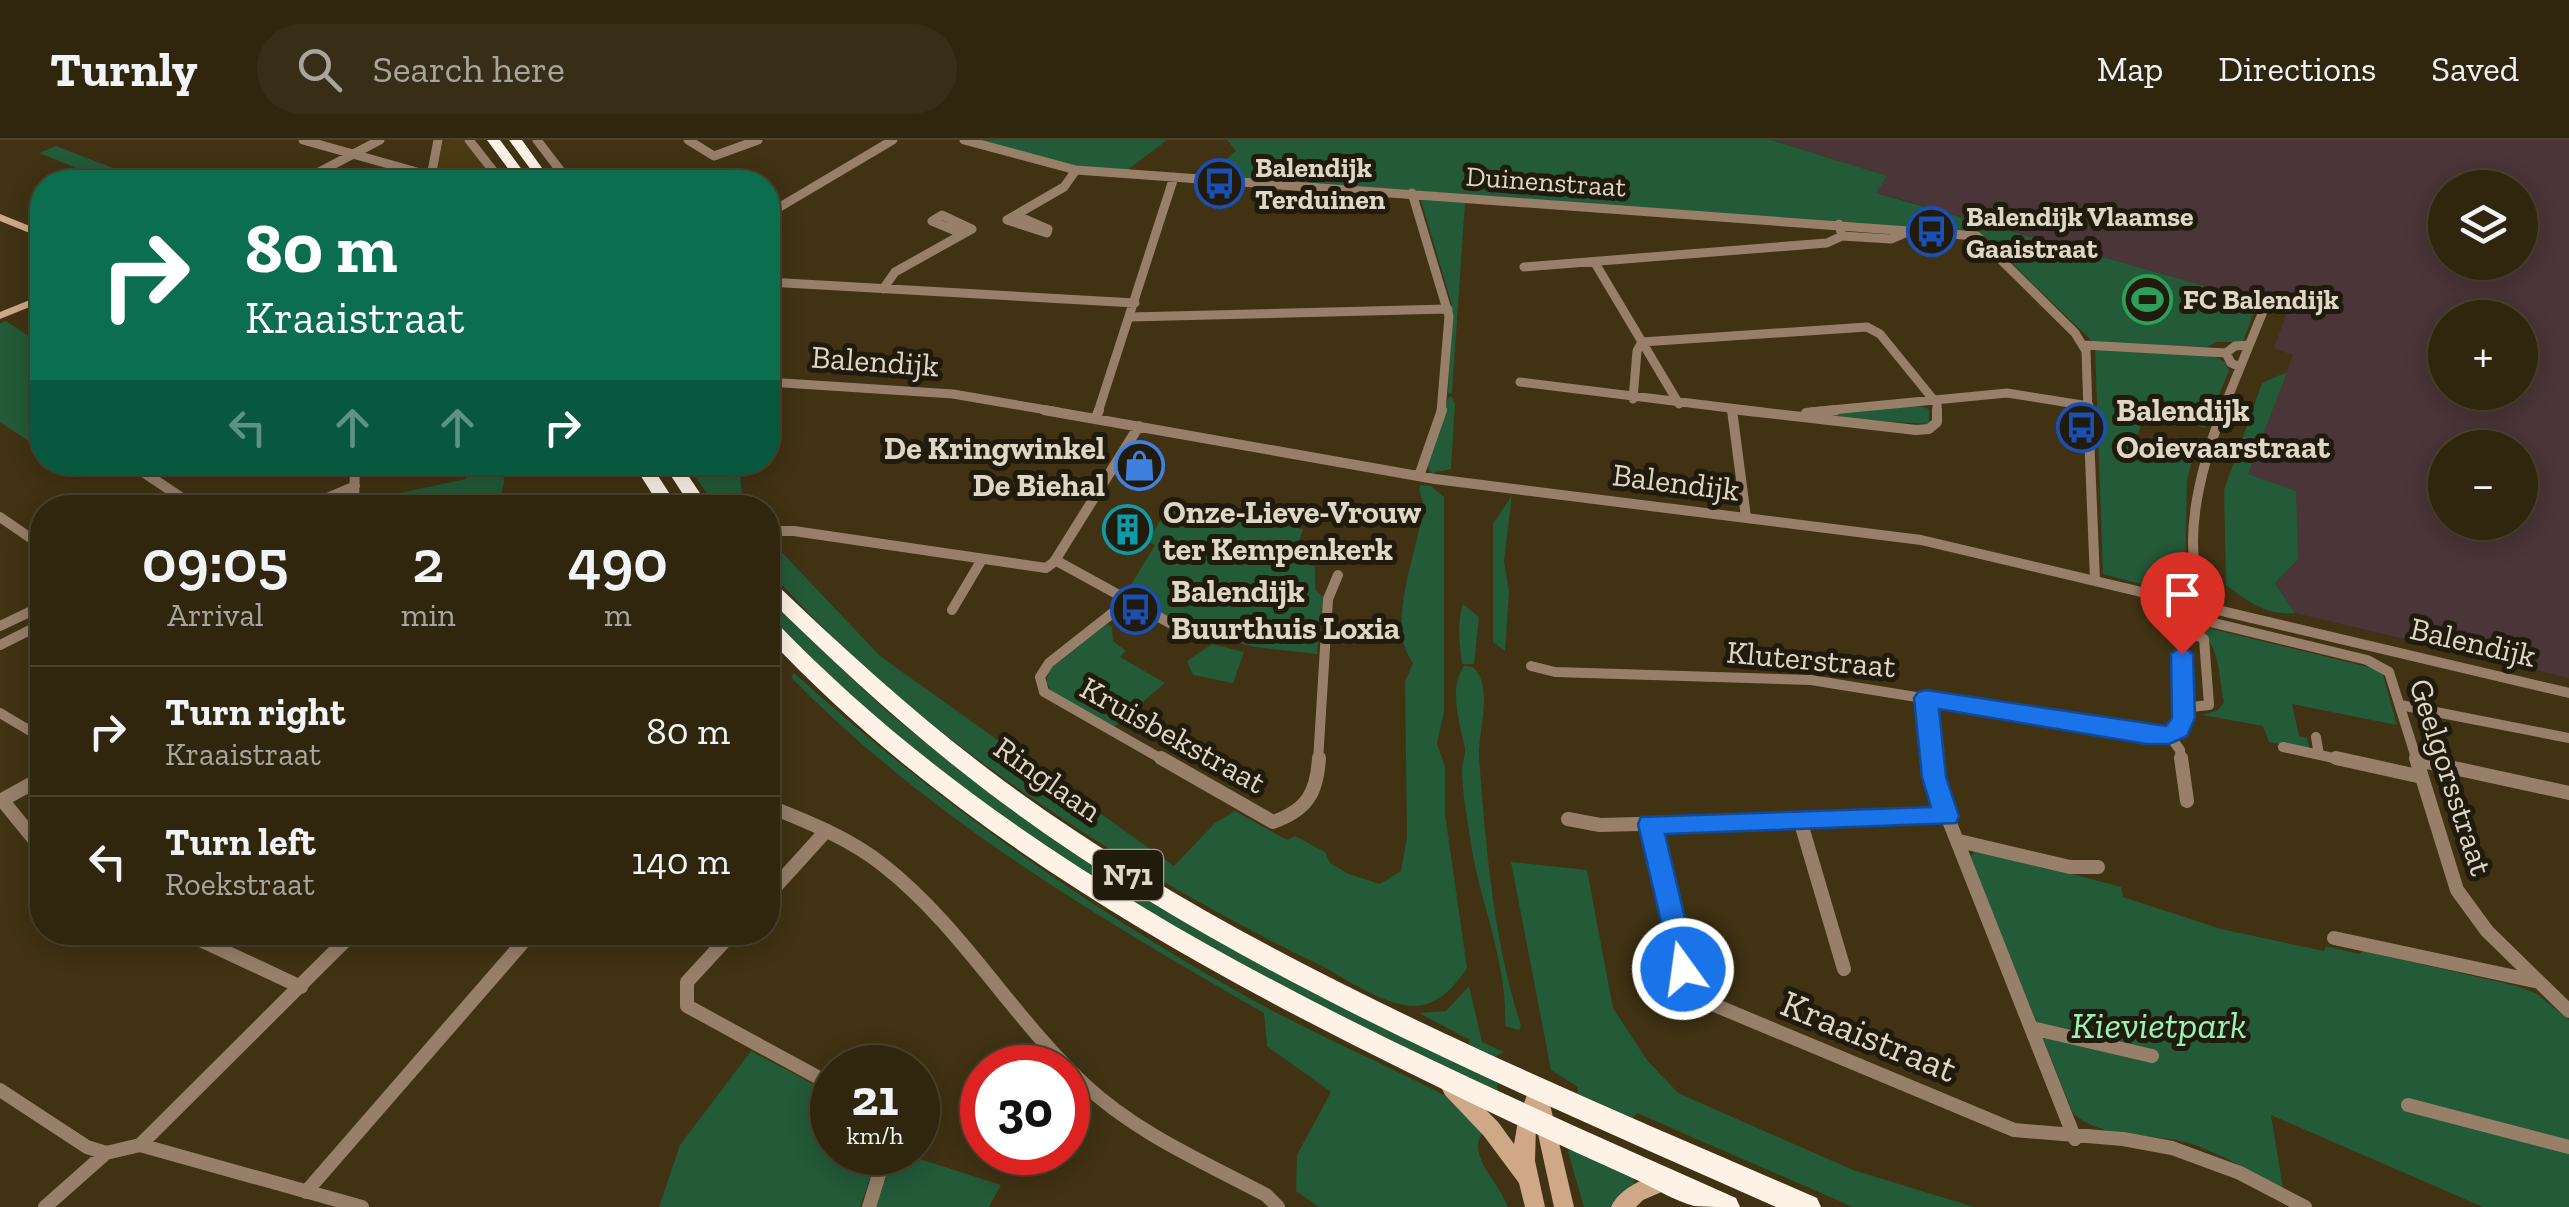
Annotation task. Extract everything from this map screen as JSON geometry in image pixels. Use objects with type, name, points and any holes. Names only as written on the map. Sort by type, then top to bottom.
[{"type":"highway","points":[[493,140],[516,170]]},
{"type":"highway","points":[[515,140],[537,170]]},
{"type":"highway","name":"Ringlaan","points":[[780,600],[903,716],[1078,843],[1221,930],[1320,984],[1538,1088]]},
{"type":"highway","name":"Ringlaan","points":[[780,637],[890,740],[957,793],[1093,888],[1242,976],[1429,1071],[1536,1120]]},
{"type":"highway","name":"N71","points":[[1538,1088],[1807,1207]]},
{"type":"highway","name":"N71","points":[[1536,1120],[1726,1207]]},
{"type":"main road","points":[[0,217],[30,229]]},
{"type":"main road","points":[[0,316],[30,303]]},
{"type":"main road","name":"Ringlaan","points":[[1429,1071],[1465,1100],[1526,1176]]},
{"type":"main road","name":"Ringlaan","points":[[1538,1088],[1536,1120],[1564,1207]]},
{"type":"main road","name":"Ringlaan","points":[[1534,1207],[1521,1144],[1536,1120]]},
{"type":"main road","points":[[1621,1207],[1636,1193],[1666,1180]]},
{"type":"street","points":[[303,140],[401,170]]},
{"type":"street","points":[[323,170],[380,140]]},
{"type":"street","points":[[433,170],[438,140]]},
{"type":"street","points":[[470,140],[493,170]]},
{"type":"street","points":[[537,140],[559,170]]},
{"type":"street","points":[[688,140],[705,154],[714,156],[758,140]]},
{"type":"street","points":[[780,207],[893,140]]},
{"type":"street","name":"Duinenstraat","points":[[964,140],[1076,170],[1914,229],[1981,238],[2084,344]]},
{"type":"street","points":[[1016,215],[1064,188],[1076,170]]},
{"type":"street","points":[[1096,418],[1174,177]]},
{"type":"street","points":[[1412,193],[1448,309],[1443,406],[1419,476]]},
{"type":"street","points":[[1839,224],[1842,236]]},
{"type":"street","points":[[1524,267],[1827,243],[1842,236],[1859,240],[1906,236],[1914,229]]},
{"type":"street","points":[[882,288],[891,274],[962,234]]},
{"type":"street","points":[[1596,263],[1679,404]]},
{"type":"street","points":[[780,283],[1135,303]]},
{"type":"street","points":[[2215,608],[2200,593],[2196,580],[2194,504],[2203,461],[2266,304]]},
{"type":"street","points":[[1130,318],[1448,309]]},
{"type":"street","points":[[1520,382],[1679,404],[1923,430],[1937,422],[1937,404],[1880,334],[1867,326],[1642,342]]},
{"type":"street","points":[[1634,398],[1637,351],[1642,342]]},
{"type":"street","points":[[2095,580],[2090,406],[2084,344],[2226,353],[2235,346],[2249,345]]},
{"type":"street","points":[[2226,353],[2231,363],[2240,367]]},
{"type":"street","name":"Balendijk","points":[[780,383],[924,390],[1419,476],[1921,540],[2095,580],[2181,614],[2215,608],[2569,693]]},
{"type":"street","points":[[1784,415],[2018,393],[2090,406]]},
{"type":"street","points":[[1732,410],[1746,517]]},
{"type":"street","points":[[780,531],[1040,569],[1055,560],[1139,426]]},
{"type":"street","points":[[148,475],[178,495]]},
{"type":"street","points":[[354,475],[354,495]]},
{"type":"street","points":[[334,495],[354,486]]},
{"type":"street","points":[[0,517],[30,538]]},
{"type":"street","points":[[952,610],[981,560]]},
{"type":"street","points":[[1055,560],[1179,628]]},
{"type":"street","name":"Kruisbekstraat","points":[[1130,600],[1049,663],[1040,677],[1044,692],[1273,822],[1296,814],[1317,790],[1320,675],[1331,588],[1338,575]]},
{"type":"street","points":[[1316,585],[1331,588]]},
{"type":"street","points":[[0,626],[30,612]]},
{"type":"street","points":[[2181,614],[2182,725],[2169,735],[2180,750],[2187,800]]},
{"type":"street","points":[[2181,614],[2204,639],[2209,705],[2183,708]]},
{"type":"street","name":"Geelgorsstraat","points":[[2181,614],[2382,666],[2392,679],[2456,890],[2476,918],[2569,1011]]},
{"type":"street","points":[[0,645],[30,630]]},
{"type":"street","points":[[2382,666],[2390,651]]},
{"type":"street","name":"Kluterstraat","points":[[1531,666],[1555,672],[1811,680],[2146,735],[2169,735]]},
{"type":"street","points":[[1926,698],[1934,777],[1947,816],[2075,1138]]},
{"type":"street","points":[[2400,705],[2569,738]]},
{"type":"street","points":[[0,713],[30,731]]},
{"type":"street","points":[[2316,737],[2319,755]]},
{"type":"street","points":[[2283,747],[2422,777]]},
{"type":"street","points":[[2417,760],[2569,792]]},
{"type":"street","points":[[30,785],[1,801],[30,835]]},
{"type":"street","points":[[780,811],[826,831],[884,865],[925,902],[1085,1085],[1119,1112],[1266,1195],[1278,1207]]},
{"type":"street","points":[[1568,820],[1600,825],[1947,816]]},
{"type":"street","points":[[1800,820],[1844,969]]},
{"type":"street","name":"Kraaistraat","points":[[1650,824],[1683,969],[1699,994],[1712,1004],[2014,1130],[2044,1138],[2116,1138],[2184,1150],[2250,1176],[2305,1207]]},
{"type":"street","points":[[780,881],[826,831]]},
{"type":"street","points":[[1958,841],[2070,867],[2098,866]]},
{"type":"street","points":[[2334,938],[2539,982]]},
{"type":"street","points":[[212,945],[301,987]]},
{"type":"street","points":[[46,1207],[106,1154],[140,1145],[341,945]]},
{"type":"street","points":[[306,1192],[521,945]]},
{"type":"street","points":[[720,945],[687,982],[687,1006],[810,1073]]},
{"type":"street","points":[[2032,1028],[2152,1056]]},
{"type":"street","points":[[0,1090],[87,1147],[106,1154]]},
{"type":"street","points":[[2408,1105],[2569,1147]]},
{"type":"street","points":[[140,1145],[362,1207]]},
{"type":"street","points":[[869,1207],[879,1175]]},
{"type":"shaded area","points":[[464,140],[487,170],[436,170],[439,144]]},
{"type":"shaded area","points":[[1773,140],[2569,140],[2569,678],[2295,613],[2275,583],[2247,475],[2293,355],[2274,348],[2288,310],[1875,192],[1887,176]]},
{"type":"green space","points":[[974,140],[1167,140],[1126,171],[1054,163]]},
{"type":"green space","points":[[1227,140],[1772,140],[1887,176],[1876,193],[2258,301],[2243,342],[2217,342],[2207,347],[2094,343],[1985,237],[1973,233],[1221,176],[1224,161],[1236,151]]},
{"type":"green space","points":[[56,146],[118,170],[82,170],[39,153]]},
{"type":"green space","points":[[1420,197],[1465,203],[1452,393],[1448,394],[1452,305]]},
{"type":"green space","points":[[6,321],[30,337],[30,442],[0,422],[0,323]]},
{"type":"green space","points":[[2095,348],[2209,354],[2225,362],[2229,371],[2205,428],[2147,410],[2136,439],[2193,458],[2187,480],[2185,585],[2163,590],[2103,574]]},
{"type":"green space","points":[[2287,372],[2248,474],[2296,491],[2298,559],[2275,583],[2295,613],[2258,606],[2226,585],[2224,490],[2262,383]]},
{"type":"green space","points":[[1452,397],[1455,404],[1451,469],[1432,473],[1427,467],[1448,398]]},
{"type":"green space","points":[[1916,405],[1929,409],[1929,424],[1826,418],[1825,413]]},
{"type":"green space","points":[[466,475],[504,475],[501,495],[390,495],[466,479]]},
{"type":"green space","points":[[694,475],[740,475],[742,495],[708,495]]},
{"type":"green space","points":[[1420,485],[1431,486],[1444,497],[1444,712],[1437,743],[1445,767],[1445,814],[1467,968],[1452,988],[1424,1005],[1403,1005],[1378,996],[1245,927],[1097,841],[953,740],[886,686],[780,582],[780,550],[880,656],[1174,866],[1215,823],[1235,811],[1287,840],[1295,836],[1325,852],[1330,863],[1349,874],[1380,884],[1401,871],[1407,837],[1405,682],[1413,663],[1405,647],[1402,608],[1423,507]]},
{"type":"green space","points":[[1512,495],[1504,561],[1509,592],[1505,651],[1493,642],[1493,524]]},
{"type":"green space","points":[[1170,503],[1303,529],[1293,562],[1315,566],[1315,589],[1323,597],[1317,654],[1255,647],[1197,633],[1126,593],[1155,545],[1148,542]]},
{"type":"green space","points":[[1463,604],[1479,617],[1474,664],[1462,664],[1459,633]]},
{"type":"green space","points":[[780,610],[890,714],[991,794],[1497,1081],[1498,1092],[1301,995],[1109,887],[929,762],[846,691],[780,626]]},
{"type":"green space","points":[[1107,624],[1112,627],[1113,641],[1126,651],[1120,657],[1165,683],[1113,728],[1052,693],[1046,682],[1051,668]]},
{"type":"green space","points":[[2192,624],[2376,669],[2383,675],[2397,725],[2292,704],[2299,736],[2307,738],[2310,750],[2269,742],[2263,726],[2202,715],[2218,710],[2224,702],[2213,649]]},
{"type":"green space","points":[[1212,644],[1244,652],[1233,683],[1193,675],[1187,661]]},
{"type":"green space","points":[[1464,666],[1473,667],[1483,686],[1479,757],[1488,857],[1497,927],[1521,1025],[1519,1030],[1505,1026],[1498,957],[1471,845],[1462,778],[1465,748],[1456,696]]},
{"type":"green space","points":[[794,673],[956,807],[1069,888],[1275,1012],[1459,1103],[1484,1131],[1478,1149],[1481,1159],[1508,1207],[1319,1207],[1296,1191],[1297,1155],[1331,1092],[1267,1046],[1264,1013],[1077,901],[956,819],[843,727],[791,677]]},
{"type":"green space","name":"Kievietpark","points":[[1978,849],[2121,887],[2123,897],[2221,929],[2324,951],[2326,946],[2359,954],[2363,951],[2537,994],[2569,1020],[2569,1207],[2483,1207],[2271,1115],[2283,1189],[2192,1144],[2113,1132],[2084,1122],[2073,1113],[1970,857]]},
{"type":"green space","points":[[1511,862],[1587,870],[1613,1008],[1647,1060],[1678,1093],[1853,1170],[1974,1207],[1853,1207],[1637,1113],[1631,1120],[1577,1096],[1578,1087],[1551,1070]]},
{"type":"green space","points":[[1469,986],[1482,1042],[1504,1052],[1494,1057],[1419,1013],[1446,1011]]},
{"type":"green space","points":[[751,1051],[810,1082],[810,1175],[871,1175],[860,1207],[659,1207],[680,1145]]},
{"type":"green space","points":[[1571,1148],[1633,1177],[1635,1182],[1610,1207],[1584,1207],[1568,1152]]},
{"type":"green space","points":[[940,1165],[1001,1185],[989,1207],[875,1207],[887,1175],[940,1175]]},
{"type":"place","name":"Balendijk Terduinen","points":[[1220,183]]},
{"type":"place","name":"Balendijk Vlaamse Gaaistraat","points":[[1931,232]]},
{"type":"place","name":"FC Balendijk","points":[[2148,299]]},
{"type":"place","name":"Balendijk Ooievaarstraat","points":[[2081,428]]},
{"type":"place","name":"De Kringwinkel De Biehal","points":[[1140,466]]},
{"type":"place","name":"Onze-Lieve-Vrouw ter Kempenkerk","points":[[1128,530]]},
{"type":"place","name":"Balendijk Buurthuis Loxia","points":[[1136,609]]},
{"type":"route","points":[[1683,969],[1650,824],[1947,816],[1934,777],[1926,698],[2146,735],[2169,735],[2179,730],[2184,718],[2182,654]]}]
